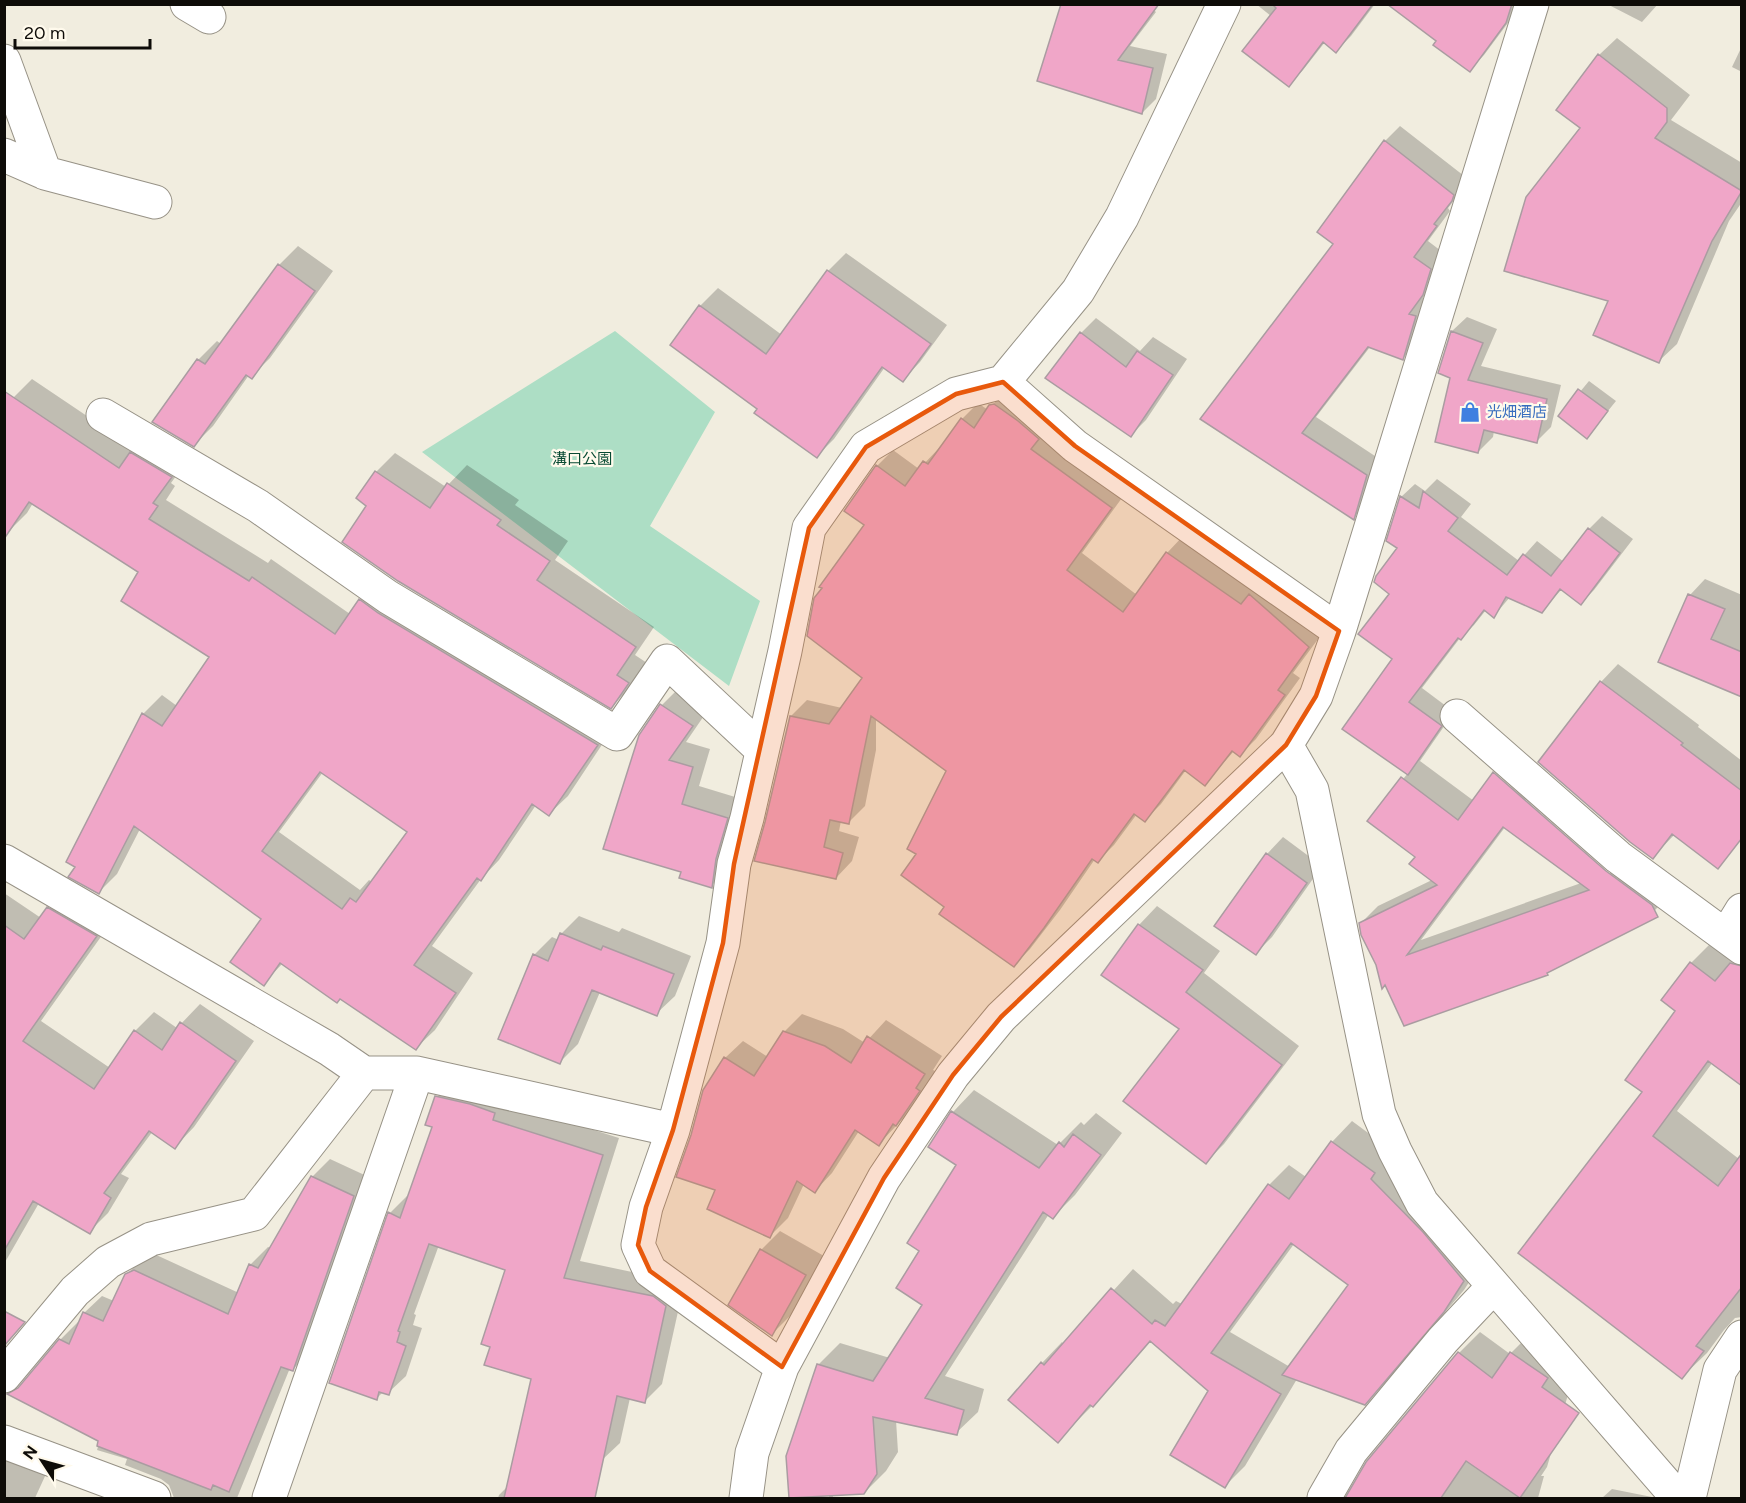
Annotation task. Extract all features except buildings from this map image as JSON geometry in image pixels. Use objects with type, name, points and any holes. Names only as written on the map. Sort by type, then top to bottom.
[{"type":"street","points":[[782,1367],[650,1271],[638,1245],[646,1207],[673,1130],[723,943],[734,864],[747,818],[785,651],[809,528],[866,447],[956,394],[1003,382],[1078,291],[1122,217],[1224,4]]},
{"type":"street","points":[[746,1498],[752,1453],[782,1367],[884,1178],[953,1075],[994,1025],[1286,745],[1316,696],[1339,631],[1532,4]]},
{"type":"street","points":[[4,61],[45,173]]},
{"type":"street","points":[[4,155],[45,173],[155,202]]},
{"type":"street","points":[[1003,382],[1076,446],[1339,631]]},
{"type":"street","points":[[104,416],[258,506],[388,597],[617,734],[667,661],[762,750]]},
{"type":"street","points":[[1457,716],[1618,857],[1736,932]]},
{"type":"street","points":[[1286,745],[1312,790],[1379,1114],[1422,1203],[1678,1498]]},
{"type":"street","points":[[4,861],[319,1043],[364,1072],[417,1073],[673,1130]]},
{"type":"street","points":[[4,1376],[75,1291],[108,1262],[151,1239],[254,1214],[364,1072]]},
{"type":"street","points":[[268,1498],[417,1073]]},
{"type":"street","points":[[1324,1498],[1352,1451],[1443,1340],[1494,1286]]},
{"type":"street","points":[[1689,1498],[1720,1370],[1742,1337]]},
{"type":"street","points":[[4,1442],[85,1486],[154,1498]]},
{"type":"highlighted area","points":[[1003,382],[1075,446],[1339,631],[1316,696],[1286,745],[1001,1017],[953,1075],[884,1178],[782,1367],[650,1271],[638,1245],[646,1207],[673,1130],[723,943],[734,864],[809,528],[866,447],[956,394]]},
{"type":"green space","name":"溝口公園","points":[[615,331],[715,412],[650,526],[760,601],[729,686],[422,452]]},
{"type":"place","name":"光畑酒店","points":[[1470,412]]}]
